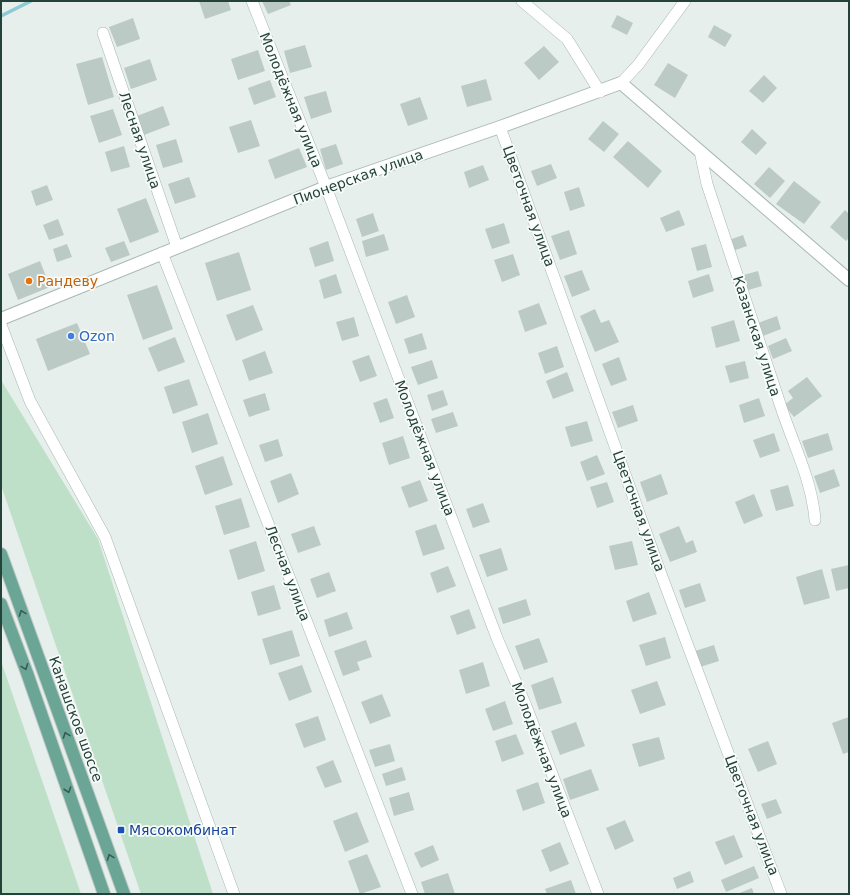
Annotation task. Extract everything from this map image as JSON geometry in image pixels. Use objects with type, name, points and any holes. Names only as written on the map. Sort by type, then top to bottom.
[{"type":"main road","name":"Канашское шоссе","points":[[1,554],[124,894]]},
{"type":"main road","points":[[1,604],[27,673],[104,894]]},
{"type":"street","name":"Молодёжная улица","points":[[252,1],[326,187],[495,630],[526,706],[598,894]]},
{"type":"street","points":[[522,1],[567,39],[600,92]]},
{"type":"street","name":"Пионерская улица","points":[[1,319],[326,187],[622,83],[638,65],[685,1]]},
{"type":"street","name":"Лесная улица","points":[[103,33],[177,247]]},
{"type":"street","points":[[622,83],[849,280]]},
{"type":"street","name":"Цветочная улица","points":[[500,127],[661,574],[781,894]]},
{"type":"street","name":"Казанская улица","points":[[700,151],[707,184],[790,432],[806,474],[814,505],[815,520]]},
{"type":"street","name":"Лесная улица","points":[[162,253],[412,894]]},
{"type":"street","points":[[1,325],[30,401],[105,537],[234,894]]},
{"type":"green space","points":[[1,380],[98,539],[213,894],[141,894],[1,485]]},
{"type":"green space","points":[[1,661],[81,894],[1,894]]},
{"type":"building","points":[[199,1],[228,1],[231,10],[205,19]]},
{"type":"building","points":[[262,1],[289,1],[291,5],[268,14]]},
{"type":"building","points":[[617,15],[633,23],[627,35],[611,27]]},
{"type":"building","points":[[133,18],[140,39],[117,47],[109,27]]},
{"type":"building","points":[[714,25],[732,35],[725,47],[708,37]]},
{"type":"building","points":[[305,45],[312,67],[290,73],[284,51]]},
{"type":"building","points":[[544,46],[559,62],[539,80],[524,63]]},
{"type":"building","points":[[258,50],[265,71],[238,80],[231,59]]},
{"type":"building","points":[[102,57],[114,97],[88,105],[76,64]]},
{"type":"building","points":[[150,59],[157,80],[131,89],[124,68]]},
{"type":"building","points":[[668,63],[688,75],[675,98],[654,85]]},
{"type":"building","points":[[764,75],[777,88],[763,103],[749,91]]},
{"type":"building","points":[[486,79],[492,100],[467,107],[461,86]]},
{"type":"building","points":[[270,80],[276,97],[254,105],[248,88]]},
{"type":"building","points":[[326,91],[332,112],[311,119],[304,97]]},
{"type":"building","points":[[420,97],[428,119],[408,126],[400,104]]},
{"type":"building","points":[[163,106],[170,125],[144,135],[137,116]]},
{"type":"building","points":[[113,109],[122,135],[99,143],[90,116]]},
{"type":"building","points":[[251,120],[260,146],[238,153],[229,127]]},
{"type":"building","points":[[603,121],[619,134],[604,152],[588,139]]},
{"type":"building","points":[[752,129],[767,143],[756,155],[741,142]]},
{"type":"building","points":[[176,139],[183,162],[163,168],[156,145]]},
{"type":"building","points":[[628,141],[662,171],[648,188],[613,157]]},
{"type":"building","points":[[336,144],[343,164],[326,170],[320,149]]},
{"type":"building","points":[[124,146],[130,167],[111,172],[105,152]]},
{"type":"building","points":[[299,148],[307,167],[275,179],[268,160]]},
{"type":"building","points":[[551,164],[557,178],[537,186],[531,171]]},
{"type":"building","points":[[483,165],[489,180],[469,188],[464,172]]},
{"type":"building","points":[[769,167],[785,181],[770,198],[754,184]]},
{"type":"building","points":[[189,177],[196,197],[175,204],[168,184]]},
{"type":"building","points":[[794,181],[821,202],[804,224],[776,204]]},
{"type":"building","points":[[47,185],[53,200],[36,206],[31,191]]},
{"type":"building","points":[[579,187],[585,206],[570,211],[564,192]]},
{"type":"building","points":[[146,198],[159,232],[130,243],[117,209]]},
{"type":"building","points":[[679,210],[685,225],[666,232],[660,218]]},
{"type":"building","points":[[845,210],[849,214],[849,238],[846,241],[830,227]]},
{"type":"building","points":[[373,213],[379,231],[362,237],[356,219]]},
{"type":"building","points":[[58,219],[64,235],[49,240],[43,225]]},
{"type":"building","points":[[504,223],[510,243],[492,249],[485,229]]},
{"type":"building","points":[[569,230],[577,254],[560,260],[551,236]]},
{"type":"building","points":[[384,234],[389,250],[366,257],[362,241]]},
{"type":"building","points":[[743,235],[747,246],[730,252],[726,241]]},
{"type":"building","points":[[124,241],[130,255],[111,262],[105,248]]},
{"type":"building","points":[[328,241],[334,261],[315,267],[309,248]]},
{"type":"building","points":[[67,244],[72,257],[57,262],[53,249]]},
{"type":"building","points":[[706,244],[712,267],[697,271],[691,248]]},
{"type":"building","points":[[239,252],[251,290],[217,301],[205,263]]},
{"type":"building","points":[[513,254],[520,275],[502,282],[494,260]]},
{"type":"building","name":"Рандеву","points":[[40,261],[50,287],[18,300],[8,274]]},
{"type":"building","points":[[582,270],[590,290],[572,297],[564,276]]},
{"type":"building","points":[[758,271],[762,286],[745,291],[740,276]]},
{"type":"building","points":[[336,274],[342,293],[324,299],[319,280]]},
{"type":"building","points":[[709,274],[714,291],[693,298],[688,281]]},
{"type":"building","points":[[157,285],[173,329],[143,340],[127,295]]},
{"type":"building","points":[[407,295],[415,317],[396,324],[388,302]]},
{"type":"building","points":[[539,303],[547,324],[525,332],[518,311]]},
{"type":"building","points":[[253,305],[263,330],[236,341],[226,315]]},
{"type":"building","points":[[595,309],[601,323],[609,320],[619,342],[595,352],[580,316]]},
{"type":"building","points":[[777,316],[781,329],[763,336],[758,323]]},
{"type":"building","points":[[354,317],[359,336],[342,341],[336,322]]},
{"type":"building","points":[[734,320],[740,341],[716,348],[711,327]]},
{"type":"building","points":[[77,323],[90,354],[48,371],[36,339]]},
{"type":"building","points":[[422,333],[427,349],[409,354],[404,339]]},
{"type":"building","points":[[175,337],[185,362],[158,372],[148,348]]},
{"type":"building","points":[[786,338],[792,351],[773,359],[768,346]]},
{"type":"building","points":[[557,346],[564,367],[545,374],[538,353]]},
{"type":"building","points":[[265,351],[273,373],[249,381],[242,360]]},
{"type":"building","points":[[369,355],[377,376],[360,382],[352,361]]},
{"type":"building","points":[[619,357],[627,380],[611,386],[602,364]]},
{"type":"building","points":[[432,360],[438,378],[418,385],[411,367]]},
{"type":"building","points":[[745,361],[749,378],[730,383],[725,366]]},
{"type":"building","points":[[567,372],[574,391],[553,399],[546,381]]},
{"type":"building","points":[[807,377],[822,396],[794,417],[784,405],[793,398],[788,391]]},
{"type":"building","points":[[189,379],[198,405],[173,414],[164,387]]},
{"type":"building","points":[[443,390],[448,405],[432,411],[427,395]]},
{"type":"building","points":[[265,393],[270,410],[249,417],[243,400]]},
{"type":"building","points":[[387,398],[394,418],[380,423],[373,403]]},
{"type":"building","points":[[759,398],[765,416],[744,423],[739,405]]},
{"type":"building","points":[[633,405],[638,421],[618,428],[612,412]]},
{"type":"building","points":[[453,412],[458,426],[436,433],[431,419]]},
{"type":"building","points":[[208,413],[218,444],[192,453],[182,422]]},
{"type":"building","points":[[587,421],[593,441],[571,447],[565,427]]},
{"type":"building","points":[[774,433],[780,451],[760,458],[753,440]]},
{"type":"building","points":[[828,433],[833,450],[808,458],[802,441]]},
{"type":"building","points":[[403,436],[410,458],[389,465],[382,443]]},
{"type":"building","points":[[278,439],[283,456],[265,462],[259,445]]},
{"type":"building","points":[[597,455],[605,474],[587,481],[580,462]]},
{"type":"building","points":[[223,456],[233,485],[205,495],[195,466]]},
{"type":"building","points":[[834,469],[840,486],[820,493],[814,476]]},
{"type":"building","points":[[291,473],[299,494],[278,503],[270,481]]},
{"type":"building","points":[[661,474],[668,494],[647,502],[640,482]]},
{"type":"building","points":[[420,480],[428,501],[409,508],[401,487]]},
{"type":"building","points":[[607,482],[614,502],[597,508],[590,487]]},
{"type":"building","points":[[788,485],[794,506],[776,511],[770,490]]},
{"type":"building","points":[[754,494],[763,516],[744,524],[735,502]]},
{"type":"building","points":[[241,498],[250,527],[224,535],[215,506]]},
{"type":"building","points":[[483,503],[490,522],[473,528],[466,509]]},
{"type":"building","points":[[436,524],[445,549],[423,556],[415,531]]},
{"type":"building","points":[[314,526],[321,545],[298,553],[291,534]]},
{"type":"building","points":[[679,526],[686,543],[693,540],[697,552],[670,562],[659,534]]},
{"type":"building","points":[[256,541],[265,571],[238,580],[229,550]]},
{"type":"building","points":[[632,541],[638,565],[615,570],[609,546]]},
{"type":"building","points":[[501,548],[508,570],[487,577],[479,555]]},
{"type":"building","points":[[849,565],[849,588],[836,591],[831,569]]},
{"type":"building","points":[[448,566],[456,586],[437,593],[430,573]]},
{"type":"building","points":[[822,569],[830,598],[804,605],[796,577]]},
{"type":"building","points":[[329,572],[336,591],[317,598],[310,579]]},
{"type":"building","points":[[700,583],[706,601],[685,608],[679,590]]},
{"type":"building","points":[[274,585],[281,609],[258,616],[251,592]]},
{"type":"building","points":[[649,592],[657,614],[633,622],[626,601]]},
{"type":"building","points":[[526,599],[531,615],[503,624],[498,608]]},
{"type":"building","points":[[469,609],[476,628],[457,635],[450,616]]},
{"type":"building","points":[[347,612],[353,629],[329,637],[324,620]]},
{"type":"building","points":[[292,630],[300,656],[270,665],[262,639]]},
{"type":"building","points":[[665,637],[671,658],[646,666],[639,645]]},
{"type":"building","points":[[539,638],[548,662],[524,670],[515,646]]},
{"type":"building","points":[[366,640],[372,657],[357,662],[360,670],[343,676],[334,651]]},
{"type":"building","points":[[714,645],[719,661],[700,667],[695,651]]},
{"type":"building","points":[[483,662],[490,686],[466,694],[459,670]]},
{"type":"building","points":[[302,665],[312,692],[289,701],[278,673]]},
{"type":"building","points":[[553,677],[562,703],[539,710],[531,685]]},
{"type":"building","points":[[657,681],[666,705],[640,714],[631,690]]},
{"type":"building","points":[[382,694],[391,716],[370,724],[361,702]]},
{"type":"building","points":[[505,701],[513,724],[493,731],[485,709]]},
{"type":"building","points":[[318,716],[326,740],[304,748],[295,724]]},
{"type":"building","points":[[849,717],[849,752],[843,754],[832,723]]},
{"type":"building","points":[[576,722],[585,746],[560,755],[551,731]]},
{"type":"building","points":[[516,734],[524,754],[502,762],[495,741]]},
{"type":"building","points":[[659,737],[665,759],[639,767],[632,744]]},
{"type":"building","points":[[768,741],[777,764],[758,772],[748,749]]},
{"type":"building","points":[[390,744],[395,761],[375,767],[369,750]]},
{"type":"building","points":[[333,760],[342,782],[325,788],[316,767]]},
{"type":"building","points":[[402,767],[406,780],[386,786],[382,774]]},
{"type":"building","points":[[591,769],[599,790],[570,800],[563,779]]},
{"type":"building","points":[[538,782],[545,803],[523,811],[516,790]]},
{"type":"building","points":[[409,792],[414,810],[394,816],[389,798]]},
{"type":"building","points":[[776,799],[782,813],[767,819],[761,804]]},
{"type":"building","points":[[357,812],[369,842],[345,852],[333,821]]},
{"type":"building","points":[[625,820],[634,841],[615,850],[606,828]]},
{"type":"building","points":[[734,835],[743,857],[725,865],[715,842]]},
{"type":"building","points":[[560,842],[569,864],[550,872],[541,850]]},
{"type":"building","points":[[433,845],[439,860],[421,868],[414,853]]},
{"type":"building","points":[[367,854],[381,887],[360,894],[348,861]]},
{"type":"building","points":[[754,866],[759,878],[726,892],[721,880]]},
{"type":"building","points":[[690,871],[694,882],[677,889],[673,878]]},
{"type":"building","points":[[448,873],[455,894],[425,894],[421,882]]},
{"type":"building","points":[[571,880],[576,894],[547,894],[545,889]]},
{"type":"building","points":[[752,888],[754,894],[737,894]]},
{"type":"waterway","points":[[1,16],[31,1]]},
{"type":"place","name":"Рандеву","points":[[29,281]]},
{"type":"place","name":"Ozon","points":[[71,336]]},
{"type":"place","name":"Мясокомбинат","points":[[121,830]]}]
